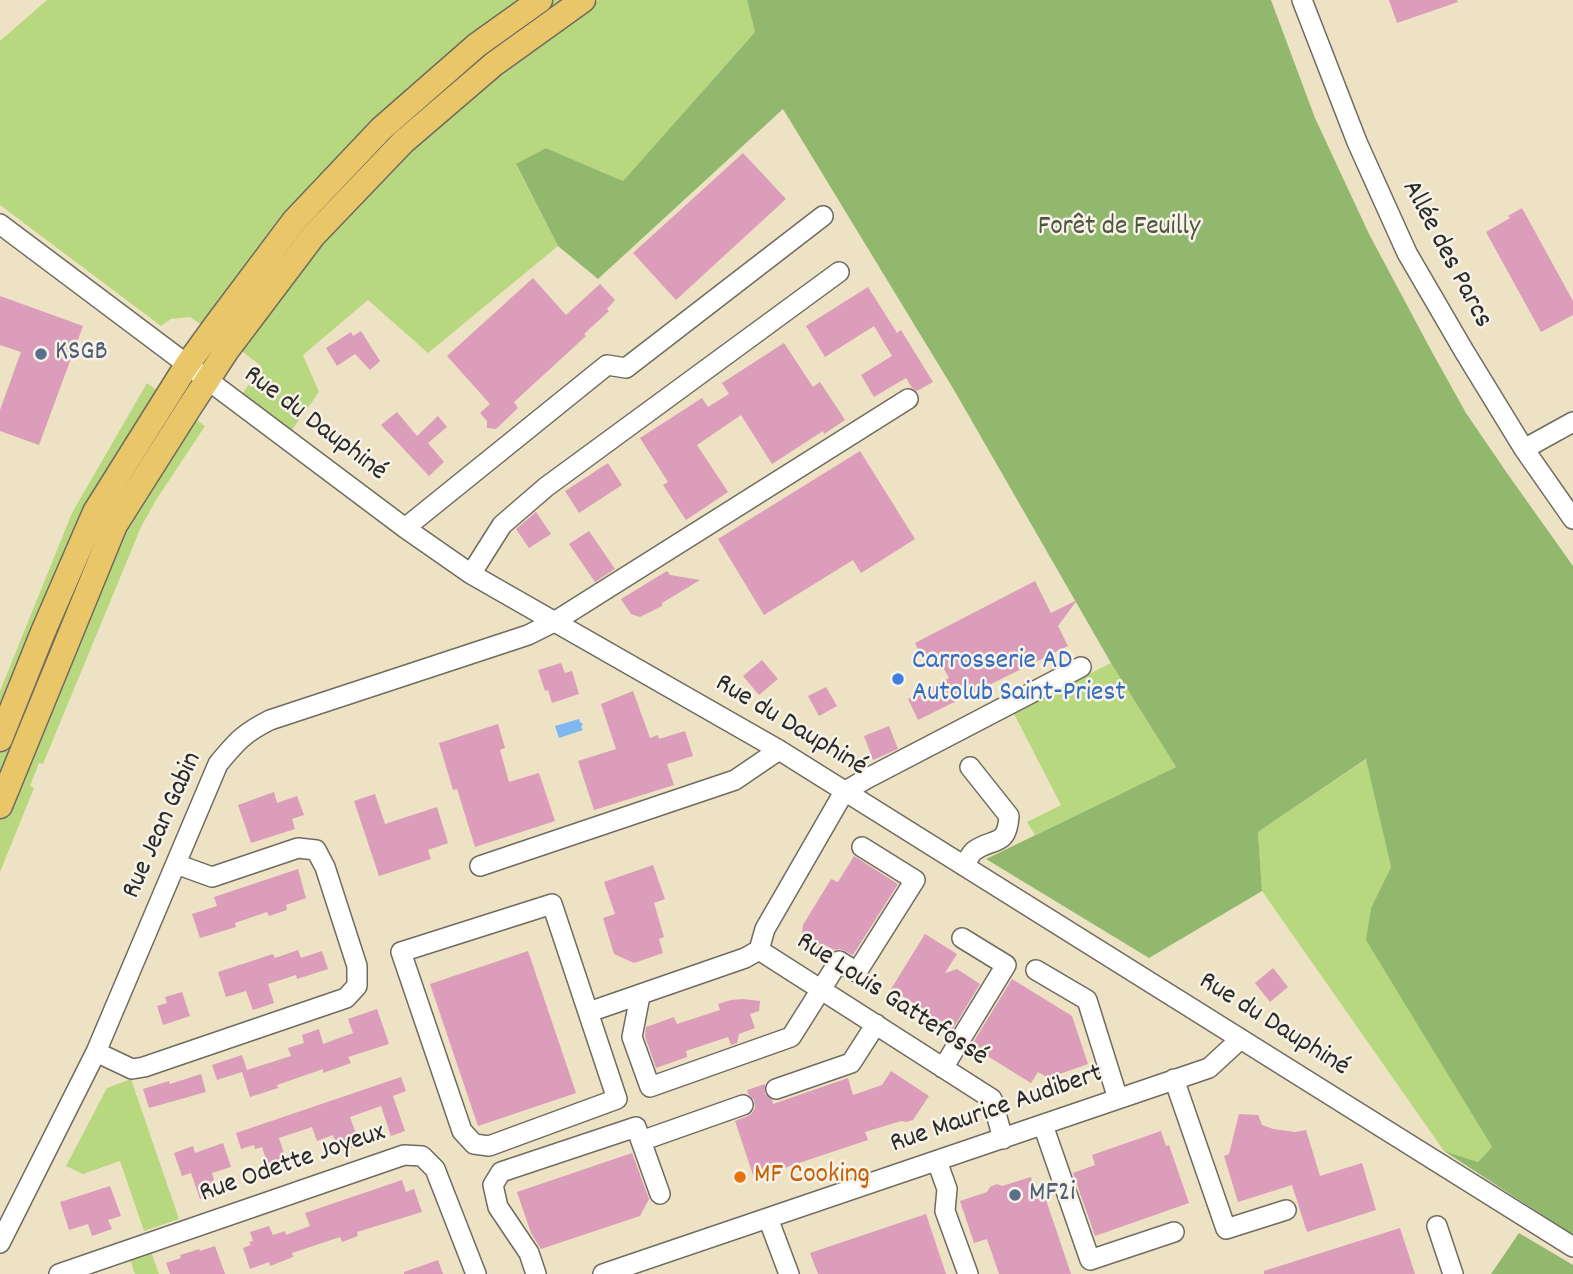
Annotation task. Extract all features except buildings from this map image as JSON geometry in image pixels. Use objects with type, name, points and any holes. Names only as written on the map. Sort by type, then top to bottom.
[{"type":"main road","points":[[0,739],[95,512],[197,373],[295,221],[381,129],[477,45],[540,0]]},
{"type":"main road","points":[[0,806],[115,525],[197,373],[227,350],[313,236],[403,142],[494,64],[583,0]]},
{"type":"street","name":"Allée des Parcs","points":[[1302,0],[1357,142],[1408,253],[1524,449],[1573,519]]},
{"type":"street","points":[[405,528],[607,365],[626,368],[822,216]]},
{"type":"street","name":"Rue du Dauphiné","points":[[0,224],[405,528],[471,574],[779,750],[1573,1247]]},
{"type":"street","points":[[471,574],[502,525],[546,487],[839,272]]},
{"type":"street","name":"Rue Jean Gabin","points":[[0,1243],[96,1052],[219,764],[238,740],[270,720],[528,635],[554,622],[908,399]]},
{"type":"street","points":[[1524,449],[1573,422]]},
{"type":"street","points":[[844,792],[1081,667]]},
{"type":"street","points":[[480,866],[735,780],[779,750]]},
{"type":"street","points":[[964,866],[973,852],[1001,839],[1009,829],[1009,816],[970,767]]},
{"type":"street","name":"Rue Louis Gattefossé","points":[[589,1012],[745,958],[760,950],[765,929],[844,792]]},
{"type":"street","points":[[640,996],[632,1037],[650,1087],[791,1037],[839,961],[857,972],[915,880],[862,847]]},
{"type":"street","points":[[96,1052],[132,1069],[144,1067],[346,998],[357,986],[357,966],[325,867],[316,850],[298,848],[212,877],[176,864]]},
{"type":"street","points":[[552,904],[589,1012],[617,1099],[489,1146],[474,1144],[462,1131],[401,952],[552,904]]},
{"type":"street","points":[[943,1068],[1006,965],[962,939]]},
{"type":"street","name":"Rue Louis Gattefossé","points":[[760,950],[992,1099],[1003,1139]]},
{"type":"street","points":[[1036,970],[1087,1000],[1118,1099]]},
{"type":"street","points":[[776,1089],[851,1063],[876,1024]]},
{"type":"street","name":"Rue Maurice Audibert","points":[[603,1274],[1209,1068],[1234,1045],[1238,1037]]},
{"type":"street","points":[[1174,1079],[1226,1229],[1286,1210]]},
{"type":"street","points":[[641,1141],[743,1105]]},
{"type":"street","points":[[1042,1125],[1090,1259],[1174,1231]]},
{"type":"street","points":[[536,1274],[529,1253],[498,1207],[493,1185],[501,1172],[636,1127],[660,1194]]},
{"type":"street","name":"Rue Odette Joyeux","points":[[59,1274],[404,1156],[422,1156],[435,1169],[475,1274]]},
{"type":"street","points":[[937,1161],[947,1189],[945,1211],[968,1274]]},
{"type":"street","points":[[768,1218],[789,1274]]},
{"type":"street","points":[[1437,1226],[1453,1274]]},
{"type":"green space","points":[[47,0],[569,0],[205,327],[190,317],[171,319],[161,326],[0,205],[0,41]]},
{"type":"green space","points":[[599,0],[747,0],[755,32],[623,181],[546,148],[516,165],[558,246],[428,353],[368,300],[303,355],[319,392],[292,430],[243,393],[261,366],[239,349],[305,263],[405,156],[491,78]]},
{"type":"green space","name":"Forêt de Feuilly","points":[[747,0],[1271,0],[1315,118],[1369,234],[1466,413],[1573,566],[1573,1235],[1444,1151],[1478,1162],[1492,1147],[1366,940],[1371,908],[1391,867],[1366,759],[1258,832],[1262,891],[1149,958],[986,859],[1176,767],[1111,663],[954,390],[783,109],[598,279],[558,246],[516,164],[546,148],[623,181],[755,32]]},
{"type":"green space","points":[[147,383],[205,426],[141,527],[43,764],[39,763],[30,786],[34,788],[0,872],[0,691],[72,513]]},
{"type":"green space","points":[[1111,663],[1176,767],[1035,835],[1027,822],[1061,805],[1013,712]]},
{"type":"green space","points":[[1367,759],[1391,867],[1371,908],[1367,940],[1492,1147],[1478,1162],[1444,1151],[1262,891],[1258,832]]},
{"type":"green space","points":[[131,1079],[179,1219],[144,1231],[120,1161],[83,1174],[66,1166],[107,1088]]},
{"type":"green space","points":[[1519,1233],[1573,1265],[1573,1274],[1491,1274]]},
{"type":"green space","points":[[151,1252],[159,1274],[135,1274],[130,1259]]},
{"type":"water","points":[[579,719],[583,730],[559,738],[555,726]]},
{"type":"place","name":"KSGB","points":[[41,354]]},
{"type":"place","name":"Carrosserie AD Autolub Saint-Priest","points":[[898,679]]},
{"type":"place","name":"MF Cooking","points":[[740,1177]]},
{"type":"place","name":"MF2i","points":[[1015,1195]]}]
